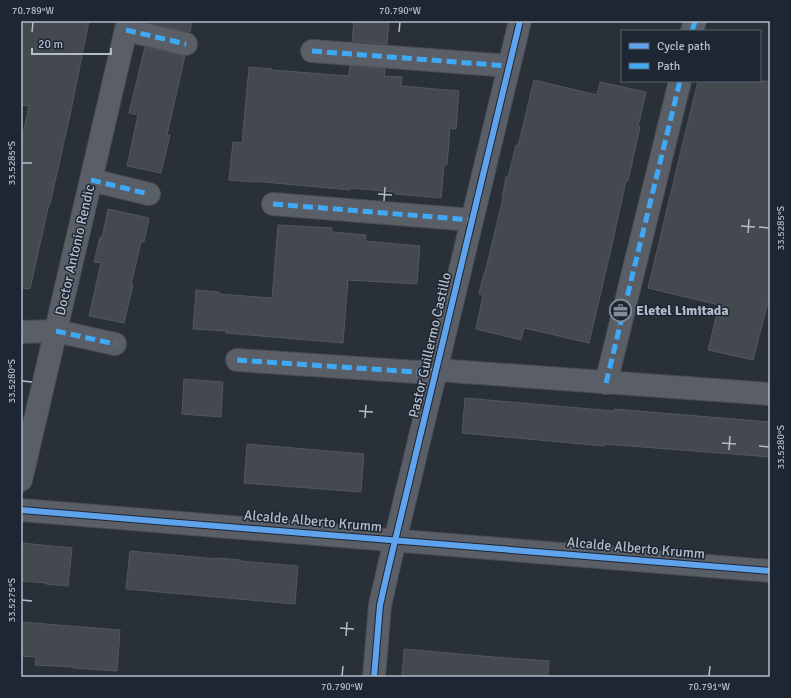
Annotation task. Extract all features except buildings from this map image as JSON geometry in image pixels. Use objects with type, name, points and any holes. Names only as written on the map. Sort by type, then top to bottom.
[{"type":"street","name":"Pastor Guillermo Castillo","points":[[374,677],[380,605],[520,21]]},
{"type":"street","points":[[127,25],[186,44]]},
{"type":"street","name":"Doctor Antonio Rendic","points":[[21,480],[127,25]]},
{"type":"street","points":[[312,51],[509,66]]},
{"type":"street","points":[[606,383],[680,82]]},
{"type":"street","points":[[91,180],[148,194]]},
{"type":"street","points":[[273,204],[472,220]]},
{"type":"street","points":[[21,332],[56,331],[115,344]]},
{"type":"street","points":[[237,360],[417,372],[437,370],[770,394]]},
{"type":"street","name":"Alcalde Alberto Krumm","points":[[21,510],[770,571]]},
{"type":"marked path","points":[[692,30],[695,21]]},
{"type":"marked path","points":[[126,30],[186,44]]},
{"type":"marked path","points":[[312,51],[509,66]]},
{"type":"marked path","points":[[606,383],[680,82]]},
{"type":"marked path","points":[[91,180],[149,194]]},
{"type":"marked path","points":[[273,204],[472,220]]},
{"type":"marked path","points":[[56,331],[115,344]]},
{"type":"marked path","points":[[237,360],[417,372],[437,370]]},
{"type":"cycle path","points":[[374,677],[380,605],[520,21]]},
{"type":"cycle path","points":[[21,510],[770,571]]},
{"type":"place","name":"Eletel Limitada","points":[[621,310]]}]
